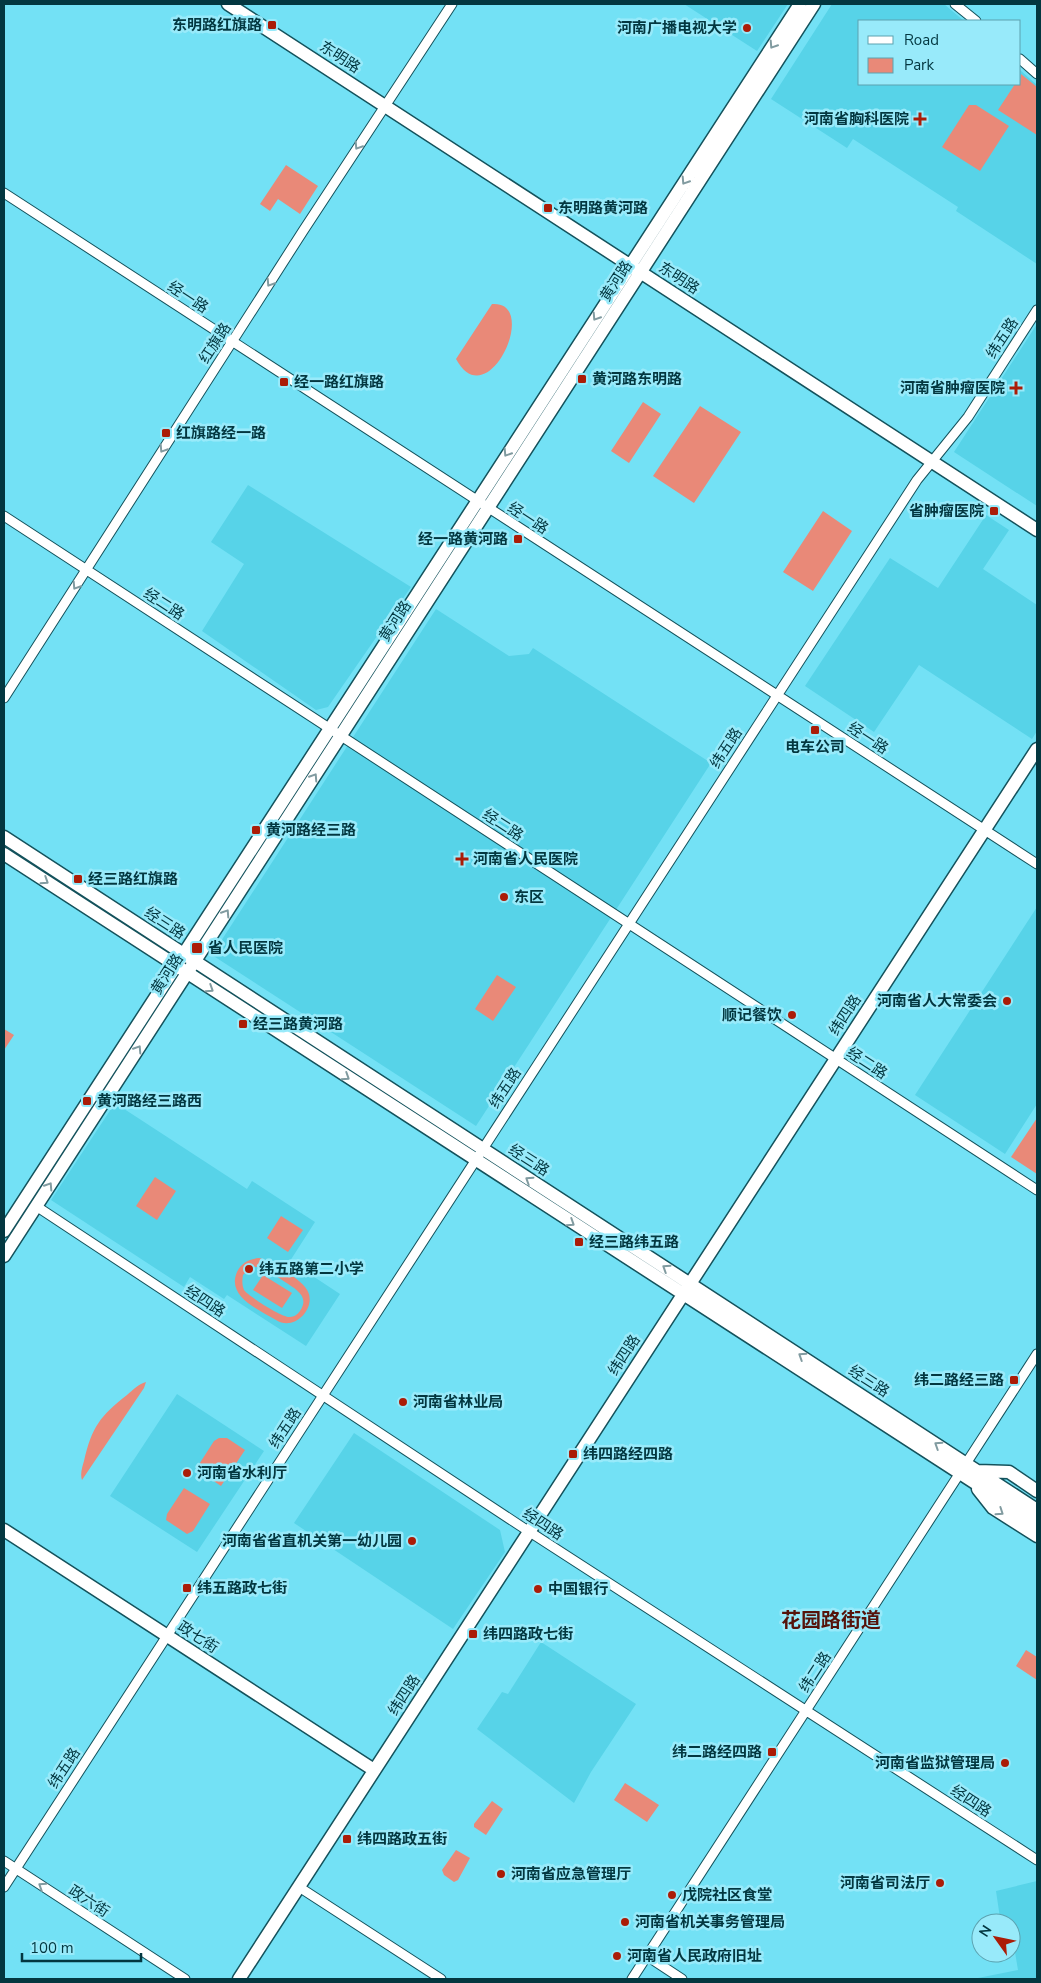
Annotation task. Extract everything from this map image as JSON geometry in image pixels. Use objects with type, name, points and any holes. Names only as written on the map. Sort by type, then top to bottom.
[{"type":"main road","name":"东明路","points":[[228,4],[1037,530]]},
{"type":"main road","name":"黄河路","points":[[4,1231],[800,4]]},
{"type":"main road","name":"黄河路","points":[[4,1256],[814,4]]},
{"type":"main road","name":"纬四路","points":[[239,1979],[1037,749]]},
{"type":"main road","name":"经三路","points":[[4,837],[690,1284],[968,1472],[1037,1524]]},
{"type":"main road","name":"经三路","points":[[4,854],[682,1295],[968,1472],[1037,1510]]},
{"type":"main road","points":[[968,1472],[1009,1472],[1037,1491]]},
{"type":"main road","points":[[968,1472],[994,1508],[1037,1536]]},
{"type":"main road","name":"政七街","points":[[4,1530],[374,1770]]},
{"type":"street","name":"红旗路","points":[[4,698],[232,342],[452,4]]},
{"type":"street","points":[[956,4],[975,20]]},
{"type":"street","points":[[1021,60],[1037,74]]},
{"type":"street","name":"经一路","points":[[4,193],[1037,864]]},
{"type":"street","name":"纬五路","points":[[4,1887],[777,695],[932,461],[968,417],[1037,310]]},
{"type":"street","name":"经二路","points":[[4,516],[1037,1190]]},
{"type":"street","name":"经四路","points":[[36,1206],[529,1532],[1037,1860]]},
{"type":"street","name":"纬二路","points":[[632,1979],[806,1711],[968,1472],[1037,1354]]},
{"type":"street","name":"政六街","points":[[4,1861],[185,1979]]},
{"type":"street","points":[[299,1887],[441,1979]]},
{"type":"street","points":[[647,1956],[682,1979]]},
{"type":"shaded area","name":"河南广播电视大学","points":[[684,4],[788,4],[757,51]]},
{"type":"shaded area","name":"河南省胸科医院","points":[[832,4],[944,4],[963,20],[858,20],[858,85],[1021,85],[1021,71],[1037,85],[1037,264],[956,211],[958,207],[853,139],[847,148],[771,99]]},
{"type":"shaded area","name":"河南省肿瘤医院","points":[[1037,324],[1037,506],[954,452]]},
{"type":"shaded area","points":[[248,485],[411,587],[328,707],[316,710],[202,631],[244,564],[211,542]]},
{"type":"shaded area","points":[[986,515],[1009,530],[983,569],[1037,605],[1037,731],[1032,739],[919,665],[874,732],[805,686],[890,558],[938,588]]},
{"type":"shaded area","name":"河南省人民医院","points":[[436,609],[509,656],[529,654],[533,648],[711,763],[476,1126],[212,955]]},
{"type":"shaded area","name":"河南省人大常委会","points":[[1037,907],[1037,1104],[1005,1154],[915,1095]]},
{"type":"shaded area","points":[[115,1103],[247,1189],[252,1181],[315,1222],[290,1261],[340,1294],[306,1346],[227,1295],[224,1299],[190,1277],[184,1287],[51,1200]]},
{"type":"shaded area","name":"河南省水利厅","points":[[177,1394],[264,1451],[197,1552],[110,1496]]},
{"type":"shaded area","name":"河南省省直机关第一幼儿园","points":[[354,1433],[500,1530],[505,1552],[453,1629],[294,1523]]},
{"type":"shaded area","points":[[541,1642],[636,1704],[591,1772],[574,1803],[477,1729],[502,1692],[508,1694]]},
{"type":"shaded area","points":[[1037,1881],[1037,1979],[973,1979],[1018,1970],[1017,1963],[1021,1963],[1021,1913],[999,1913],[996,1891]]},
{"type":"green space","points":[[1021,74],[1037,87],[1037,135],[998,110],[1014,85],[1021,85]]},
{"type":"green space","points":[[969,105],[976,105],[1009,126],[980,171],[942,147]]},
{"type":"green space","points":[[286,165],[318,186],[300,214],[278,199],[270,211],[260,204]]},
{"type":"green space","points":[[492,304],[506,308],[512,319],[511,335],[504,352],[494,366],[482,375],[469,373],[456,359]]},
{"type":"green space","points":[[643,402],[661,414],[629,463],[611,451]]},
{"type":"green space","points":[[700,406],[741,432],[694,503],[653,476]]},
{"type":"green space","points":[[823,511],[852,531],[813,591],[783,572]]},
{"type":"green space","points":[[497,975],[516,987],[493,1021],[475,1009]]},
{"type":"green space","points":[[4,1029],[14,1035],[4,1050]]},
{"type":"green space","points":[[1037,1118],[1037,1174],[1011,1157]]},
{"type":"green space","points":[[155,1177],[176,1191],[157,1220],[136,1206]]},
{"type":"green space","points":[[281,1216],[303,1230],[288,1252],[267,1238]]},
{"type":"green space","points":[[259,1258],[285,1272],[305,1287],[310,1301],[304,1315],[298,1320],[284,1323],[276,1320],[246,1302],[240,1296],[236,1289],[235,1281],[237,1272],[249,1260]],"holes":[[[251,1267],[269,1272],[300,1294],[303,1298],[303,1306],[298,1313],[290,1317],[280,1314],[244,1290],[243,1275]]]},
{"type":"green space","points":[[263,1275],[292,1293],[282,1308],[253,1290]]},
{"type":"green space","points":[[146,1382],[144,1388],[82,1480],[81,1475],[87,1449],[98,1423],[118,1402]]},
{"type":"green space","points":[[219,1438],[227,1438],[245,1450],[221,1486],[196,1469],[214,1441]]},
{"type":"green space","points":[[184,1488],[210,1504],[193,1531],[187,1534],[166,1520],[167,1514]]},
{"type":"green space","points":[[1026,1650],[1037,1657],[1037,1680],[1016,1666]]},
{"type":"green space","points":[[625,1783],[659,1805],[647,1822],[614,1800]]},
{"type":"green space","points":[[492,1801],[503,1809],[486,1835],[474,1827],[474,1824]]},
{"type":"green space","points":[[456,1850],[470,1858],[458,1880],[454,1882],[444,1875],[442,1870]]},
{"type":"place","name":"东明路红旗路","points":[[272,25]]},
{"type":"place","name":"河南广播电视大学","points":[[747,28]]},
{"type":"place","name":"河南省胸科医院","points":[[920,119]]},
{"type":"place","name":"东明路黄河路","points":[[548,208]]},
{"type":"place","name":"黄河路东明路","points":[[582,379]]},
{"type":"place","name":"经一路红旗路","points":[[284,382]]},
{"type":"place","name":"河南省肿瘤医院","points":[[1016,388]]},
{"type":"place","name":"红旗路经一路","points":[[166,433]]},
{"type":"place","name":"省肿瘤医院","points":[[994,511]]},
{"type":"place","name":"经一路黄河路","points":[[518,539]]},
{"type":"place","name":"电车公司","points":[[815,730]]},
{"type":"place","name":"黄河路经三路","points":[[256,830]]},
{"type":"place","name":"河南省人民医院","points":[[462,859]]},
{"type":"place","name":"经三路红旗路","points":[[78,879]]},
{"type":"place","name":"东区","points":[[504,897]]},
{"type":"place","name":"省人民医院","points":[[197,948]]},
{"type":"place","name":"河南省人大常委会","points":[[1007,1001]]},
{"type":"place","name":"顺记餐饮","points":[[792,1015]]},
{"type":"place","name":"经三路黄河路","points":[[243,1024]]},
{"type":"place","name":"黄河路经三路西","points":[[87,1101]]},
{"type":"place","name":"经三路纬五路","points":[[579,1242]]},
{"type":"place","name":"纬五路第二小学","points":[[249,1269]]},
{"type":"place","name":"纬二路经三路","points":[[1014,1380]]},
{"type":"place","name":"河南省林业局","points":[[403,1402]]},
{"type":"place","name":"纬四路经四路","points":[[573,1454]]},
{"type":"place","name":"河南省水利厅","points":[[187,1473]]},
{"type":"place","name":"河南省省直机关第一幼儿园","points":[[412,1541]]},
{"type":"place","name":"纬五路政七街","points":[[187,1588]]},
{"type":"place","name":"中国银行","points":[[538,1589]]},
{"type":"place","name":"纬四路政七街","points":[[473,1634]]},
{"type":"place","name":"纬二路经四路","points":[[772,1752]]},
{"type":"place","name":"河南省监狱管理局","points":[[1005,1763]]},
{"type":"place","name":"纬四路政五街","points":[[347,1839]]},
{"type":"place","name":"河南省应急管理厅","points":[[501,1874]]},
{"type":"place","name":"河南省司法厅","points":[[940,1883]]},
{"type":"place","name":"戊院社区食堂","points":[[672,1895]]},
{"type":"place","name":"河南省机关事务管理局","points":[[625,1922]]},
{"type":"place","name":"河南省人民政府旧址","points":[[617,1956]]},
{"type":"district","name":"花园路街道","points":[[831,1620]]}]
